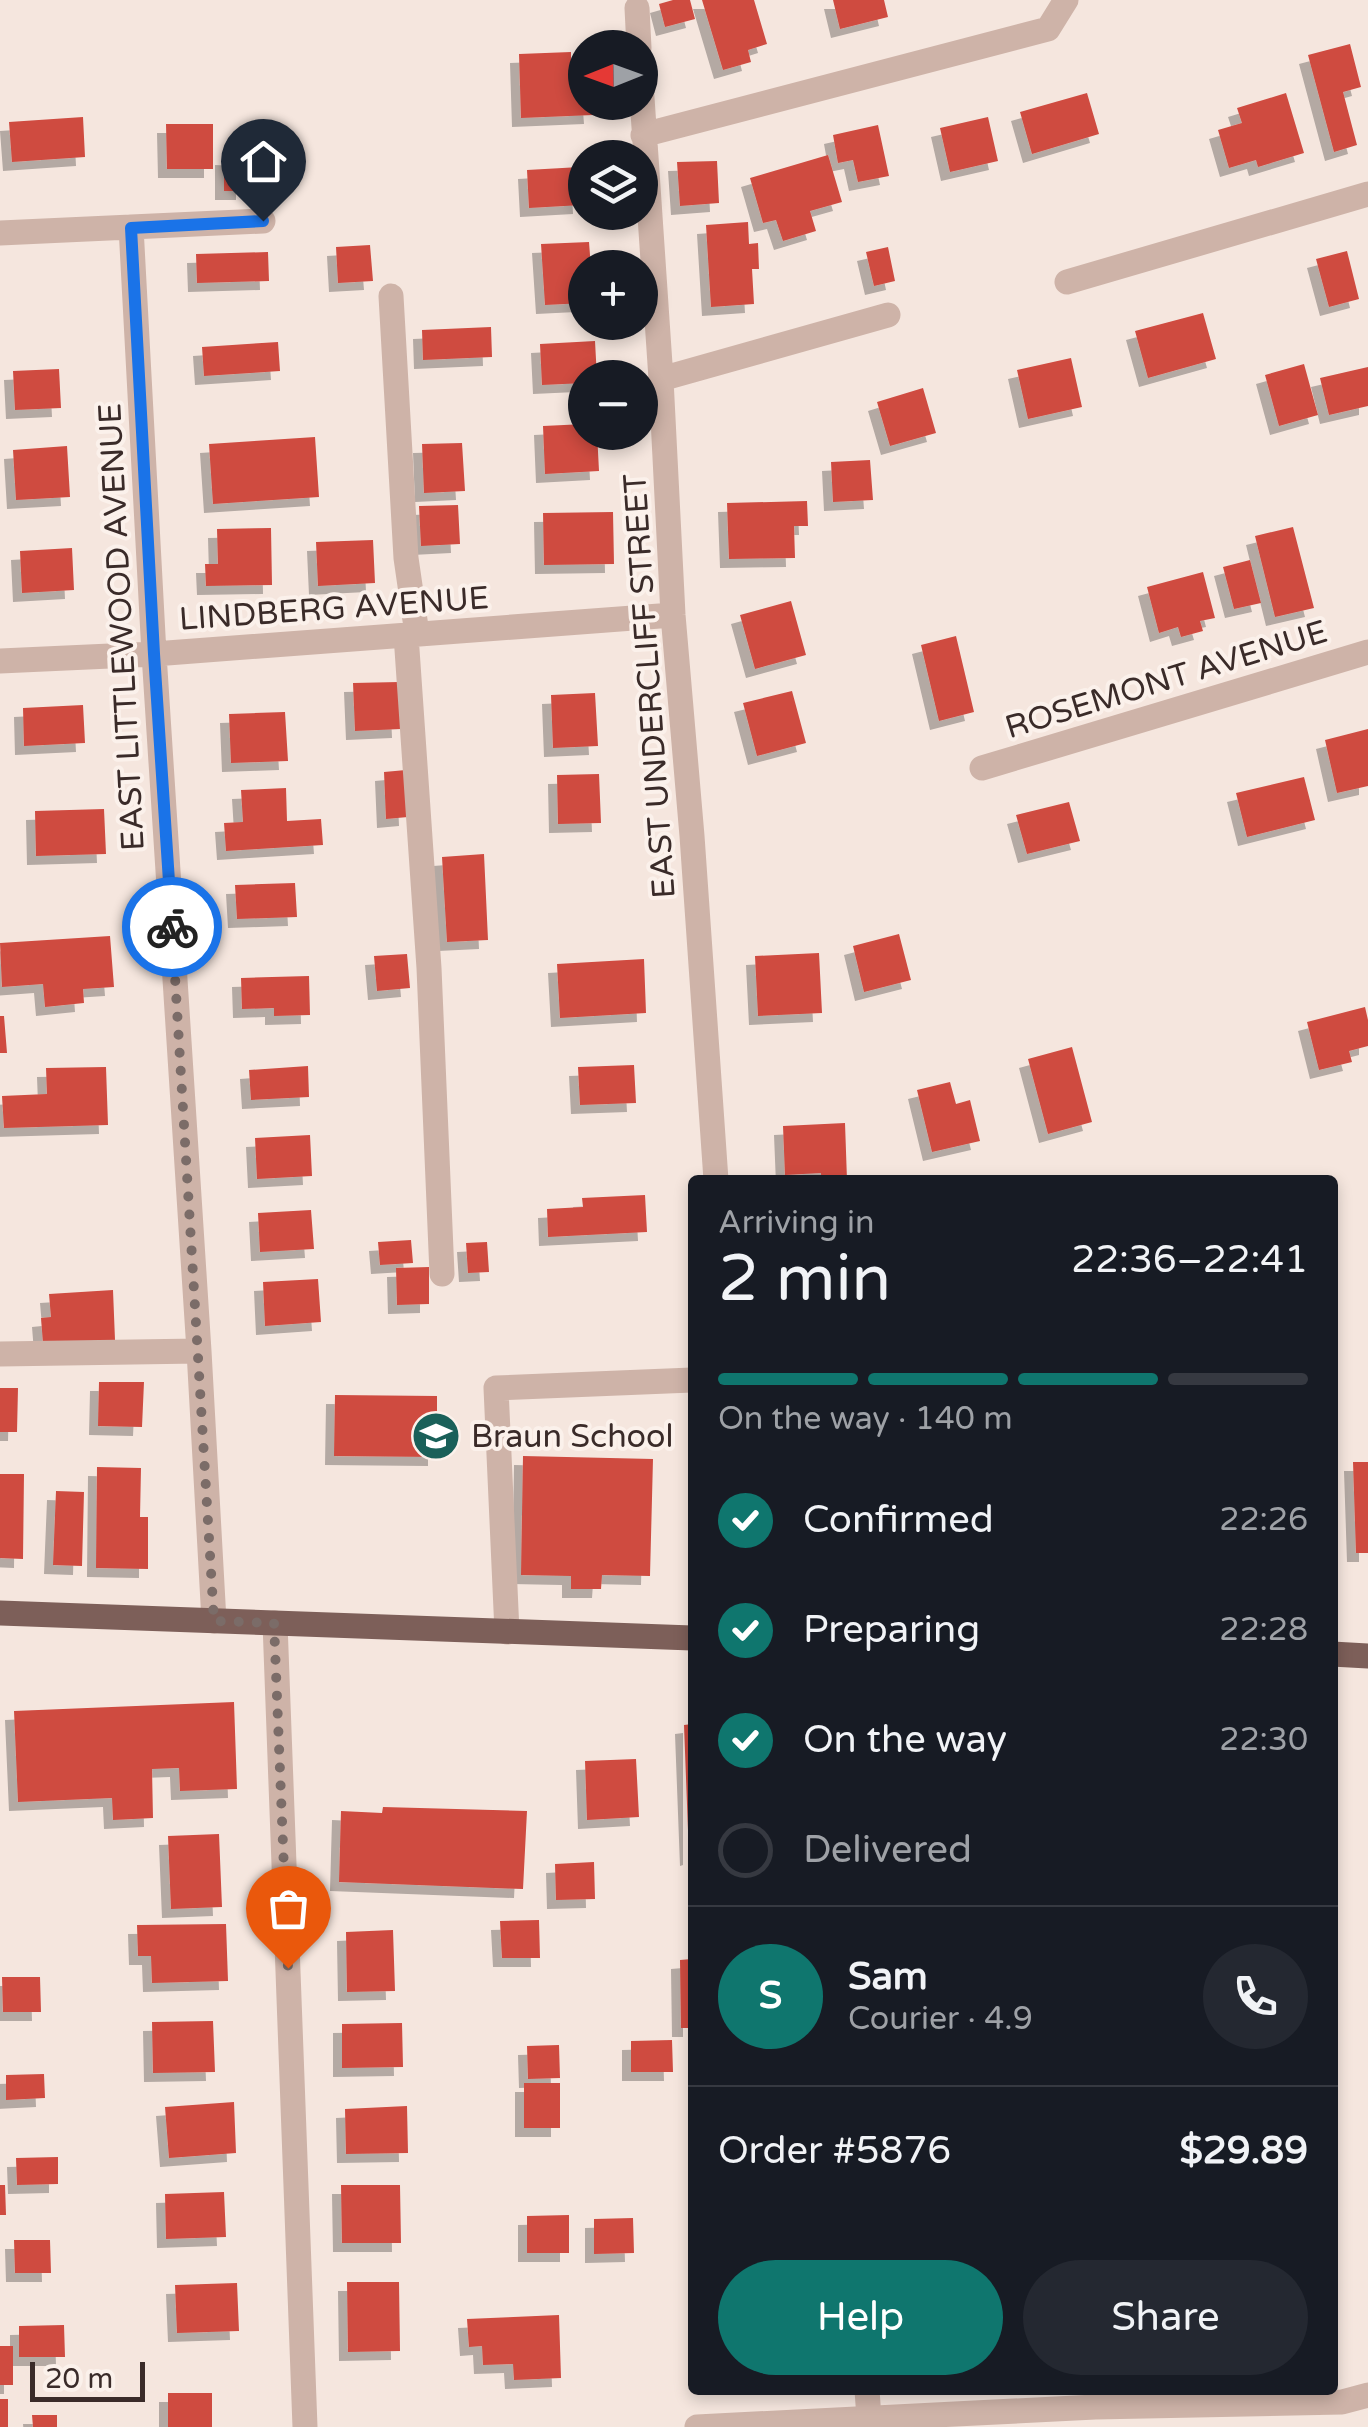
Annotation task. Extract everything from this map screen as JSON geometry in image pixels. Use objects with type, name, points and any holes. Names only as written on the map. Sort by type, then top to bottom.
[{"type":"main road","points":[[0,1612],[688,1638]]},
{"type":"main road","points":[[1338,1654],[1368,1656]]},
{"type":"street","points":[[643,135],[1048,29],[1066,0]]},
{"type":"street","points":[[637,8],[638,30]]},
{"type":"street","name":"EAST UNDERCLIFF STREET","points":[[642,120],[673,615],[716,1175]]},
{"type":"street","points":[[1067,282],[1368,194]]},
{"type":"street","points":[[0,233],[263,221]]},
{"type":"street","name":"EAST LITTLEWOOD AVENUE","points":[[131,228],[214,1621]]},
{"type":"street","points":[[392,296],[442,1274]]},
{"type":"street","points":[[661,379],[888,315]]},
{"type":"street","name":"LINDBERG AVENUE","points":[[0,661],[154,654],[673,615]]},
{"type":"street","name":"ROSEMONT AVENUE","points":[[982,768],[1368,652]]},
{"type":"street","points":[[0,1354],[200,1351]]},
{"type":"street","points":[[508,1632],[496,1388],[688,1380]]},
{"type":"street","points":[[274,1623],[305,2427]]},
{"type":"street","points":[[867,2395],[868,2418]]},
{"type":"street","points":[[697,2427],[1096,2407],[1342,2402],[1368,2395]]},
{"type":"building","points":[[690,0],[695,19],[665,27],[659,4]]},
{"type":"building","points":[[702,0],[754,0],[767,44],[748,50],[751,62],[723,70]]},
{"type":"building","points":[[833,0],[884,0],[888,17],[840,29]]},
{"type":"building","points":[[1350,44],[1361,87],[1343,92],[1357,145],[1334,152],[1308,55]]},
{"type":"building","points":[[568,52],[568,116],[521,118],[519,54]]},
{"type":"building","points":[[1087,93],[1099,134],[1032,154],[1020,112]]},
{"type":"building","points":[[1286,93],[1304,153],[1258,167],[1256,160],[1229,168],[1218,130],[1242,123],[1237,108]]},
{"type":"building","points":[[83,117],[85,157],[12,162],[9,122]]},
{"type":"building","points":[[988,117],[998,161],[950,172],[940,128]]},
{"type":"building","points":[[166,124],[213,124],[213,169],[167,169]]},
{"type":"building","points":[[878,125],[889,176],[858,182],[853,160],[838,163],[833,135]]},
{"type":"building","points":[[828,155],[842,202],[810,211],[816,231],[783,241],[776,220],[763,223],[750,178]]},
{"type":"building","points":[[224,156],[245,157],[245,191],[224,191]]},
{"type":"building","points":[[717,161],[719,203],[680,206],[677,162]]},
{"type":"building","points":[[568,168],[568,206],[529,208],[527,170]]},
{"type":"building","points":[[748,222],[749,244],[758,243],[759,269],[752,269],[754,304],[711,307],[706,225]]},
{"type":"building","points":[[589,242],[590,250],[568,250],[568,304],[545,305],[541,244]]},
{"type":"building","points":[[370,245],[373,281],[338,283],[336,247]]},
{"type":"building","points":[[888,247],[895,281],[874,286],[866,252]]},
{"type":"building","points":[[1347,251],[1359,299],[1329,307],[1316,259]]},
{"type":"building","points":[[268,252],[269,281],[197,283],[196,254]]},
{"type":"building","points":[[1203,313],[1216,359],[1148,378],[1135,331]]},
{"type":"building","points":[[491,327],[492,357],[423,360],[422,330]]},
{"type":"building","points":[[595,341],[596,360],[568,360],[568,384],[542,385],[540,344]]},
{"type":"building","points":[[278,342],[280,371],[204,376],[202,347]]},
{"type":"building","points":[[1071,358],[1082,407],[1028,419],[1017,370]]},
{"type":"building","points":[[1304,364],[1318,415],[1279,426],[1265,375]]},
{"type":"building","points":[[1368,367],[1368,406],[1329,415],[1320,378]]},
{"type":"building","points":[[59,369],[61,408],[15,410],[13,371]]},
{"type":"building","points":[[923,388],[936,433],[890,446],[877,402]]},
{"type":"building","points":[[568,425],[568,450],[598,450],[599,471],[545,474],[543,426]]},
{"type":"building","points":[[315,437],[319,497],[213,504],[209,444]]},
{"type":"building","points":[[462,443],[465,491],[424,493],[422,444]]},
{"type":"building","points":[[67,446],[70,497],[16,500],[13,450]]},
{"type":"building","points":[[870,460],[873,500],[833,502],[831,462]]},
{"type":"building","points":[[807,501],[808,526],[794,526],[795,558],[729,559],[727,503]]},
{"type":"building","points":[[458,505],[460,544],[421,546],[419,506]]},
{"type":"building","points":[[613,512],[614,564],[544,565],[543,513]]},
{"type":"building","points":[[1293,527],[1314,608],[1275,617],[1255,536]]},
{"type":"building","points":[[271,528],[272,585],[206,586],[205,564],[218,564],[217,529]]},
{"type":"building","points":[[373,540],[375,583],[318,586],[316,542]]},
{"type":"building","points":[[72,548],[74,590],[22,593],[20,551]]},
{"type":"building","points":[[1250,560],[1261,603],[1234,609],[1223,567]]},
{"type":"building","points":[[1203,572],[1215,618],[1200,621],[1203,631],[1181,637],[1178,627],[1159,633],[1147,587]]},
{"type":"building","points":[[791,601],[806,655],[755,669],[740,615]]},
{"type":"building","points":[[956,636],[974,712],[939,721],[921,645]]},
{"type":"building","points":[[399,682],[401,729],[355,731],[353,683]]},
{"type":"building","points":[[792,691],[806,743],[757,756],[743,703]]},
{"type":"building","points":[[595,693],[598,746],[553,748],[551,695]]},
{"type":"building","points":[[83,705],[85,743],[24,746],[23,708]]},
{"type":"building","points":[[285,712],[288,761],[231,763],[229,714]]},
{"type":"building","points":[[1368,729],[1368,786],[1337,793],[1325,740]]},
{"type":"building","points":[[406,770],[408,817],[386,819],[384,772]]},
{"type":"building","points":[[599,774],[601,823],[558,824],[557,775]]},
{"type":"building","points":[[1304,777],[1315,820],[1247,837],[1236,793]]},
{"type":"building","points":[[286,788],[287,821],[321,819],[323,845],[226,851],[224,823],[243,822],[241,790]]},
{"type":"building","points":[[1069,802],[1080,841],[1027,854],[1016,815]]},
{"type":"building","points":[[104,809],[106,854],[36,856],[35,811]]},
{"type":"building","points":[[484,854],[488,940],[447,942],[442,857]]},
{"type":"building","points":[[295,883],[297,917],[237,919],[235,885]]},
{"type":"building","points":[[899,934],[911,980],[864,992],[853,946]]},
{"type":"building","points":[[110,936],[114,987],[83,989],[84,1003],[45,1007],[43,984],[2,987],[0,943]]},
{"type":"building","points":[[819,953],[822,1013],[758,1016],[755,956]]},
{"type":"building","points":[[407,954],[410,988],[377,991],[374,956]]},
{"type":"building","points":[[644,959],[646,1013],[560,1018],[557,964]]},
{"type":"building","points":[[309,976],[310,1015],[274,1016],[274,1008],[242,1009],[241,978]]},
{"type":"building","points":[[1365,1007],[1368,1046],[1349,1051],[1352,1062],[1319,1070],[1307,1022]]},
{"type":"building","points":[[0,1016],[4,1016],[7,1053],[0,1053]]},
{"type":"building","points":[[1072,1047],[1092,1122],[1048,1134],[1028,1059]]},
{"type":"building","points":[[634,1065],[636,1103],[580,1105],[578,1067]]},
{"type":"building","points":[[308,1066],[309,1097],[251,1100],[249,1070]]},
{"type":"building","points":[[106,1067],[108,1125],[4,1128],[2,1096],[47,1094],[46,1068]]},
{"type":"building","points":[[950,1082],[956,1104],[970,1100],[980,1141],[932,1152],[917,1090]]},
{"type":"building","points":[[845,1123],[847,1175],[785,1175],[783,1126]]},
{"type":"building","points":[[310,1135],[312,1176],[257,1179],[255,1138]]},
{"type":"building","points":[[645,1195],[647,1232],[548,1237],[547,1209],[583,1207],[582,1198]]},
{"type":"building","points":[[311,1210],[314,1249],[260,1252],[258,1213]]},
{"type":"building","points":[[411,1240],[413,1263],[380,1265],[378,1242]]},
{"type":"building","points":[[487,1242],[489,1272],[468,1273],[466,1243]]},
{"type":"building","points":[[429,1267],[429,1304],[397,1305],[396,1268]]},
{"type":"building","points":[[318,1279],[321,1322],[265,1326],[263,1282]]},
{"type":"building","points":[[113,1290],[115,1340],[43,1343],[41,1318],[51,1317],[49,1294]]},
{"type":"building","points":[[99,1382],[144,1382],[142,1427],[98,1426]]},
{"type":"building","points":[[0,1388],[18,1388],[17,1432],[0,1432]]},
{"type":"building","points":[[335,1395],[437,1396],[437,1457],[334,1456]]},
{"type":"building","points":[[523,1456],[653,1459],[650,1576],[602,1575],[601,1589],[571,1589],[571,1576],[521,1575]]},
{"type":"building","points":[[1353,1462],[1368,1462],[1368,1553],[1356,1553]]},
{"type":"building","points":[[97,1467],[141,1468],[140,1517],[148,1517],[148,1569],[96,1568]]},
{"type":"building","points":[[0,1474],[24,1474],[23,1559],[0,1558]]},
{"type":"building","points":[[56,1491],[84,1492],[82,1566],[53,1565]]},
{"type":"building","points":[[234,1702],[237,1789],[180,1791],[179,1768],[152,1769],[153,1818],[113,1820],[112,1798],[18,1802],[14,1711]]},
{"type":"building","points":[[688,1724],[688,1831],[684,1725]]},
{"type":"building","points":[[636,1759],[639,1817],[587,1820],[585,1761]]},
{"type":"building","points":[[383,1807],[527,1811],[523,1889],[339,1882],[341,1811],[382,1813]]},
{"type":"building","points":[[219,1834],[222,1907],[171,1909],[168,1836]]},
{"type":"building","points":[[594,1862],[595,1899],[556,1900],[555,1864]]},
{"type":"building","points":[[539,1920],[540,1958],[502,1958],[500,1921]]},
{"type":"building","points":[[226,1924],[228,1981],[152,1983],[151,1956],[138,1956],[137,1925]]},
{"type":"building","points":[[393,1930],[395,1991],[347,1992],[346,1932]]},
{"type":"building","points":[[688,1959],[688,2028],[681,2028],[680,1960]]},
{"type":"building","points":[[2,1977],[40,1977],[41,2012],[3,2012]]},
{"type":"building","points":[[213,2021],[215,2072],[153,2073],[152,2022]]},
{"type":"building","points":[[402,2023],[403,2067],[342,2068],[342,2024]]},
{"type":"building","points":[[672,2040],[673,2072],[631,2072],[631,2041]]},
{"type":"building","points":[[559,2045],[560,2078],[528,2079],[527,2046]]},
{"type":"building","points":[[44,2074],[45,2098],[6,2100],[6,2075]]},
{"type":"building","points":[[524,2083],[560,2083],[560,2128],[524,2128]]},
{"type":"building","points":[[234,2102],[236,2153],[169,2158],[165,2107]]},
{"type":"building","points":[[407,2106],[408,2153],[346,2154],[345,2109]]},
{"type":"building","points":[[58,2157],[58,2184],[17,2185],[16,2158]]},
{"type":"building","points":[[0,2185],[5,2185],[6,2215],[0,2215]]},
{"type":"building","points":[[341,2185],[400,2185],[401,2243],[342,2243]]},
{"type":"building","points":[[224,2192],[226,2237],[166,2239],[165,2194]]},
{"type":"building","points":[[569,2215],[569,2253],[527,2253],[527,2216]]},
{"type":"building","points":[[633,2218],[634,2253],[594,2254],[594,2219]]},
{"type":"building","points":[[14,2240],[50,2240],[51,2273],[15,2273]]},
{"type":"building","points":[[347,2282],[399,2282],[400,2351],[348,2352]]},
{"type":"building","points":[[237,2283],[239,2331],[177,2333],[175,2285]]},
{"type":"building","points":[[559,2315],[561,2378],[514,2380],[513,2364],[483,2365],[482,2346],[469,2347],[467,2319]]},
{"type":"building","points":[[64,2325],[65,2357],[19,2357],[19,2326]]},
{"type":"building","points":[[0,2346],[13,2346],[13,2385],[0,2385]]},
{"type":"building","points":[[168,2393],[212,2393],[212,2427],[168,2427]]},
{"type":"building","points":[[0,2399],[8,2399],[8,2427],[0,2427]]},
{"type":"building","points":[[32,2415],[57,2415],[57,2427],[33,2427]]},
{"type":"way so far","points":[[172,927],[214,1621],[274,1623],[288,1968]]},
{"type":"place","name":"Braun School","points":[[436,1436]]},
{"type":"route","points":[[172,927],[131,228],[263,221]]}]
